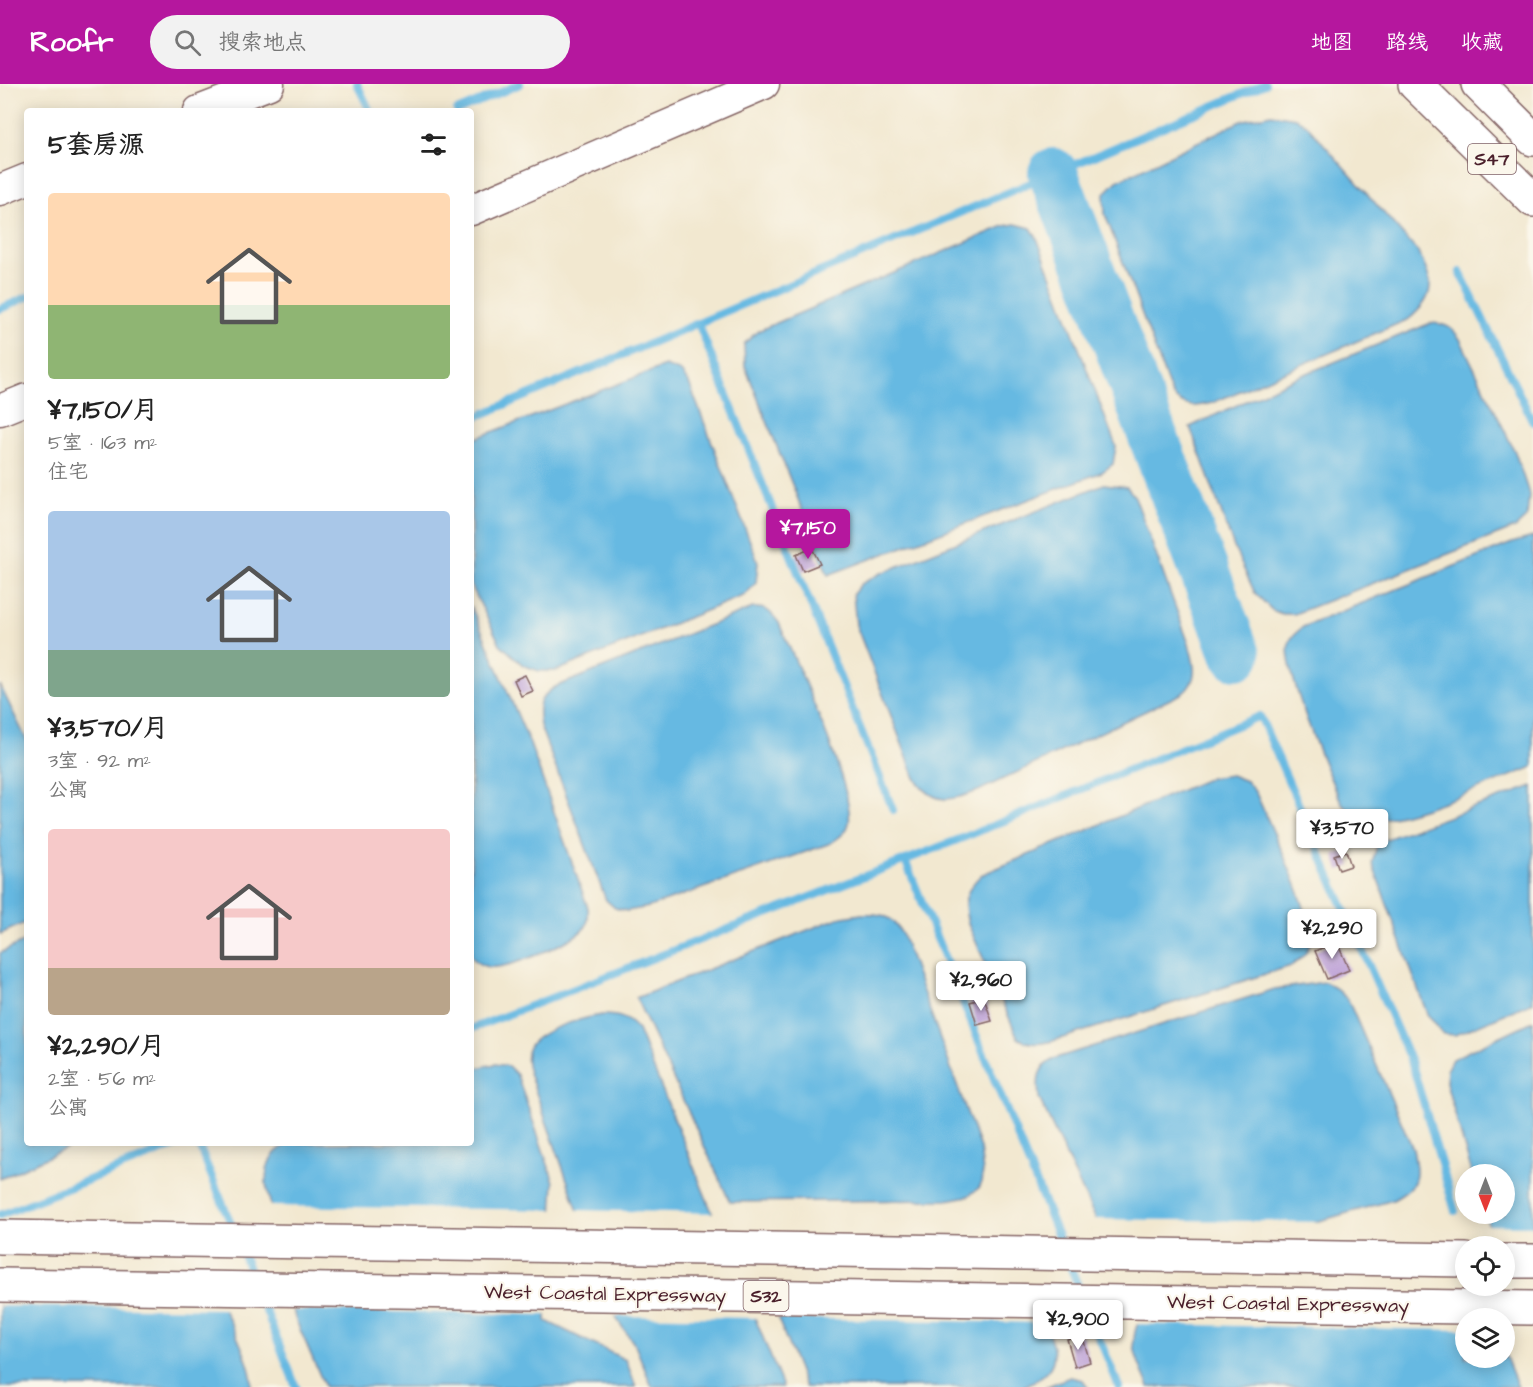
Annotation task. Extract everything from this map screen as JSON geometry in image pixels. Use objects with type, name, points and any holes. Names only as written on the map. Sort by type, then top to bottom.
[{"type":"highway","name":"S47","points":[[1416,84],[1533,200]]},
{"type":"highway","name":"S47","points":[[1480,87],[1533,139]]},
{"type":"highway","points":[[0,1237],[1455,1260]]},
{"type":"highway","points":[[1515,1261],[1533,1261]]},
{"type":"highway","name":"West Coastal Expressway","points":[[0,1285],[1533,1308]]},
{"type":"street","points":[[474,209],[764,84]]},
{"type":"street","points":[[207,108],[261,87]]},
{"type":"street","points":[[0,190],[24,180]]},
{"type":"street","points":[[0,410],[24,400]]},
{"type":"water","points":[[1271,114],[1296,118],[1308,126],[1417,251],[1427,271],[1430,288],[1428,295],[1418,311],[1409,319],[1212,403],[1186,405],[1172,395],[1105,214],[1104,194],[1117,181],[1241,121]]},
{"type":"water","points":[[1015,224],[1031,228],[1037,238],[1116,446],[1113,464],[1102,472],[828,575],[745,366],[744,344],[758,331],[1004,226]]},
{"type":"water","points":[[1431,323],[1448,327],[1460,339],[1515,452],[1529,494],[1527,517],[1515,528],[1294,614],[1282,614],[1272,610],[1255,593],[1235,550],[1190,427],[1295,378]]},
{"type":"water","points":[[665,366],[681,372],[689,383],[758,562],[756,583],[745,595],[556,671],[539,671],[523,665],[500,644],[474,591],[474,439]]},
{"type":"water","points":[[1104,484],[1127,487],[1135,497],[1189,644],[1194,670],[1192,682],[1183,693],[978,791],[950,799],[936,797],[922,787],[915,778],[856,625],[853,594],[861,584],[879,574]]},
{"type":"water","points":[[1533,537],[1533,767],[1418,810],[1373,820],[1359,818],[1342,803],[1308,723],[1292,675],[1289,656],[1291,639],[1303,627],[1512,543]]},
{"type":"water","points":[[753,608],[768,611],[779,623],[810,694],[843,782],[848,806],[848,826],[831,843],[649,907],[627,911],[615,908],[606,900],[540,726],[540,703],[545,695],[555,687]]},
{"type":"water","points":[[474,613],[530,744],[588,908],[586,926],[571,939],[530,958],[504,966],[489,967],[474,959]]},
{"type":"water","points":[[0,685],[24,735],[24,923],[0,934]]},
{"type":"water","points":[[1231,775],[1246,781],[1256,793],[1298,890],[1309,928],[1310,941],[1304,955],[1291,966],[1056,1040],[1037,1044],[1018,1038],[969,926],[965,904],[968,892],[975,881],[981,875],[1210,778]]},
{"type":"water","points":[[1533,786],[1533,1002],[1455,1035],[1443,1034],[1427,1014],[1372,863],[1378,842]]},
{"type":"water","points":[[861,914],[885,916],[902,934],[980,1148],[983,1172],[980,1187],[968,1196],[947,1200],[730,1202],[636,998],[838,918]]},
{"type":"water","points":[[24,941],[24,1146],[72,1146],[0,1179],[0,953]]},
{"type":"water","points":[[1325,982],[1337,989],[1348,1000],[1413,1149],[1416,1174],[1413,1185],[1393,1200],[1123,1277],[1039,1098],[1038,1079],[1042,1069],[1056,1058],[1275,989]]},
{"type":"water","points":[[602,1015],[622,1018],[638,1030],[783,1387],[652,1387],[635,1345],[616,1318],[531,1080],[527,1061],[529,1047],[542,1035],[573,1022]]},
{"type":"water","points":[[1533,1021],[1533,1286],[1515,1261],[1515,1236],[1492,1236],[1488,1224],[1515,1224],[1515,1164],[1469,1164],[1446,1083],[1447,1069],[1452,1059]]},
{"type":"water","points":[[495,1064],[508,1066],[517,1075],[554,1182],[546,1321],[626,1360],[636,1387],[325,1387],[295,1318],[266,1184],[271,1159],[284,1146],[474,1146],[474,1068]]},
{"type":"water","points":[[190,1246],[238,1339],[251,1375],[251,1387],[0,1387],[0,1287]]},
{"type":"water","points":[[756,1263],[1040,1315],[1051,1339],[1054,1358],[1045,1374],[1022,1387],[805,1387]]},
{"type":"water","points":[[1455,1287],[1455,1296],[1466,1296],[1466,1308],[1455,1308],[1455,1368],[1510,1368],[1518,1387],[1149,1387],[1134,1346],[1139,1321]]},
{"type":"water","points":[[1070,1377],[1083,1380],[1088,1387],[1045,1387]]},
{"type":"pier","points":[[267,1206],[555,1210],[549,1315],[290,1310]]},
{"type":"pier","points":[[574,1210],[715,1213],[758,1318],[612,1316]]},
{"type":"pier","points":[[1092,1219],[1325,1222],[1123,1280]]},
{"type":"pier","points":[[1485,1225],[1533,1226],[1533,1289],[1515,1291],[1515,1236],[1489,1236]]},
{"type":"pier","points":[[190,1243],[226,1309],[0,1306],[0,1284]]},
{"type":"pier","points":[[1455,1247],[1455,1296],[1483,1296],[1488,1308],[1455,1308],[1455,1330],[1134,1324],[1138,1318]]},
{"type":"pier","points":[[833,1253],[965,1271],[1042,1313],[1048,1323],[775,1318],[753,1264]]},
{"type":"building","points":[[812,548],[820,564],[803,571],[796,555]]},
{"type":"building","points":[[525,675],[533,691],[521,696],[514,680]]},
{"type":"building","points":[[1346,851],[1351,866],[1339,870],[1334,855]]},
{"type":"building","points":[[1337,942],[1349,970],[1327,979],[1315,951]]},
{"type":"building","points":[[984,998],[992,1021],[977,1025],[970,1002]]},
{"type":"building","points":[[1082,1335],[1090,1362],[1075,1367],[1067,1339]]},
{"type":"waterway","points":[[357,84],[369,108]]},
{"type":"waterway","points":[[464,108],[520,84]]},
{"type":"waterway","points":[[474,418],[1265,84]]},
{"type":"waterway","points":[[1053,173],[1236,655]]},
{"type":"waterway","points":[[1460,272],[1533,422]]},
{"type":"waterway","points":[[0,309],[24,298]]},
{"type":"waterway","points":[[698,323],[893,810]]},
{"type":"waterway","points":[[474,1028],[965,837],[1260,716],[1412,1064],[1455,1211]]},
{"type":"waterway","points":[[905,860],[1062,1246]]},
{"type":"waterway","points":[[0,1215],[174,1146]]},
{"type":"waterway","points":[[199,1146],[235,1234]]},
{"type":"waterway","points":[[241,1249],[254,1282]]},
{"type":"waterway","points":[[1068,1261],[1081,1293]]},
{"type":"waterway","points":[[260,1296],[296,1387]]},
{"type":"waterway","points":[[1087,1308],[1119,1387]]}]
